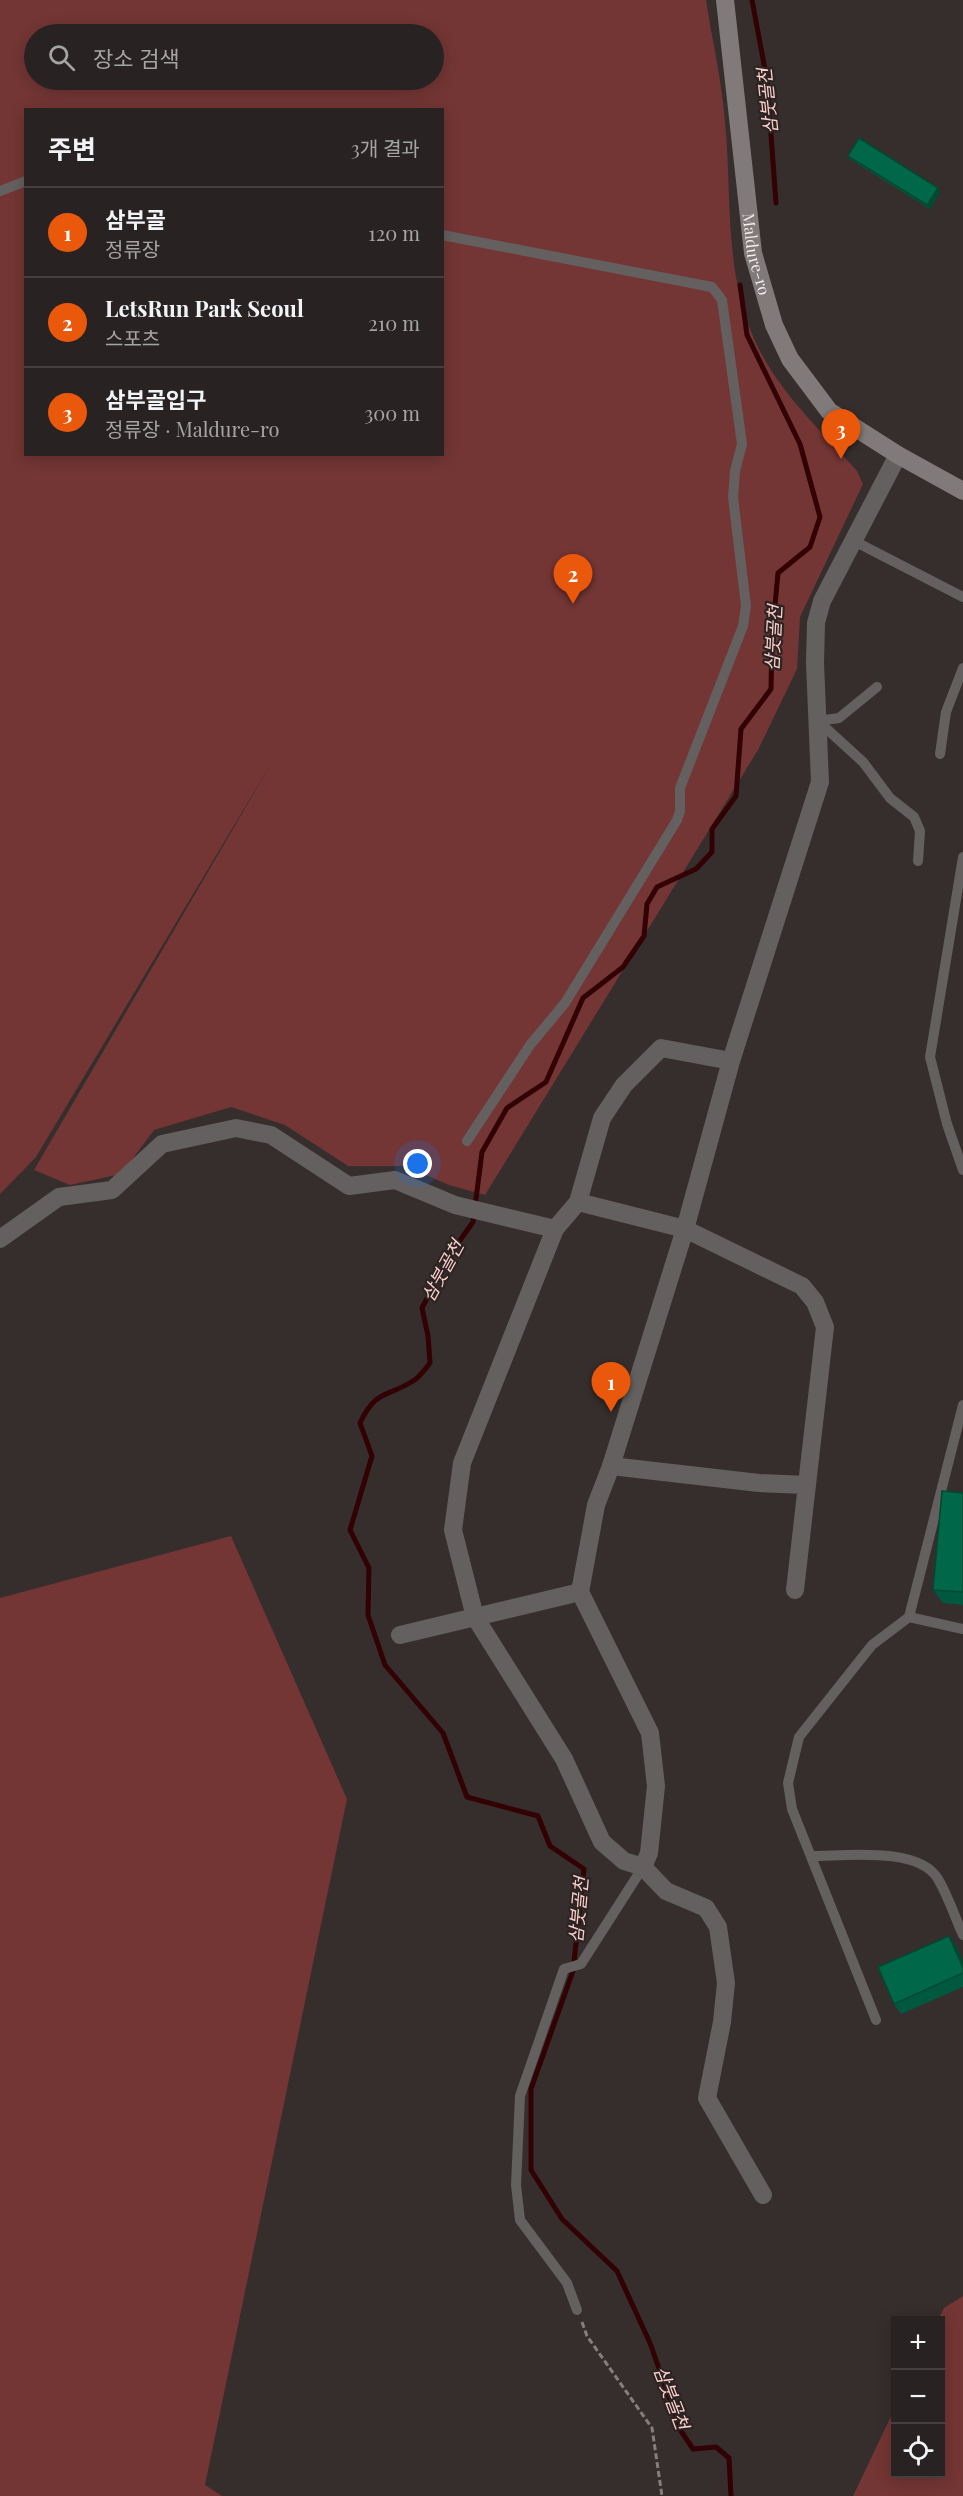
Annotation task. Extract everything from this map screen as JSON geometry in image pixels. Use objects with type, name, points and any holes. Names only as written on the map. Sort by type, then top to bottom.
[{"type":"street","name":"Maldure-ro","points":[[725,0],[753,253],[774,325],[790,359],[829,411],[898,456],[963,491]]},
{"type":"street","points":[[643,1867],[649,1853],[656,1786],[650,1733],[580,1592],[596,1505],[611,1466],[685,1229],[731,1061],[820,782],[815,663],[816,623],[822,601],[898,456]]},
{"type":"street","points":[[731,1061],[661,1048],[624,1085],[602,1118],[578,1202],[555,1228],[462,1463],[453,1530],[475,1617],[564,1759],[602,1842],[624,1861],[643,1867],[666,1891],[706,1908],[718,1927],[726,1983],[722,2022],[707,2098],[763,2195]]},
{"type":"street","points":[[0,1239],[59,1197],[112,1190],[162,1143],[236,1128],[271,1135],[349,1186],[395,1180],[455,1205],[489,1215],[555,1228]]},
{"type":"street","points":[[578,1202],[685,1229],[802,1286],[815,1302],[825,1327],[795,1590]]},
{"type":"street","points":[[611,1466],[759,1483],[806,1485]]},
{"type":"street","points":[[400,1635],[580,1592]]},
{"type":"lane","points":[[0,191],[24,182]]},
{"type":"lane","points":[[444,235],[712,286],[722,300],[742,444],[735,471],[733,497],[744,577],[743,626],[680,788],[677,820],[565,1003],[530,1045],[467,1141]]},
{"type":"lane","points":[[854,541],[963,597]]},
{"type":"lane","points":[[940,754],[946,712],[963,668]]},
{"type":"lane","points":[[818,721],[840,718],[877,687]]},
{"type":"lane","points":[[818,721],[863,762],[891,798],[914,817],[920,831],[918,861]]},
{"type":"lane","points":[[962,1163],[946,1124],[930,1058],[963,857]]},
{"type":"lane","points":[[876,2020],[792,1809],[788,1783],[799,1737],[872,1646],[909,1617],[963,1405]]},
{"type":"lane","points":[[909,1617],[963,1629]]},
{"type":"lane","points":[[811,1856],[896,1856],[925,1865],[938,1878],[963,1935]]},
{"type":"lane","points":[[577,2310],[567,2283],[520,2220],[516,2185],[520,2096],[564,1969],[581,1964],[643,1867]]},
{"type":"path","points":[[577,2310],[587,2336],[652,2428],[662,2496]]},
{"type":"shaded area","points":[[0,0],[706,0],[724,107],[733,256],[743,308],[761,354],[772,372],[798,407],[857,471],[863,484],[800,617],[797,669],[758,750],[485,1195],[449,1185],[405,1166],[348,1166],[285,1125],[231,1107],[154,1130],[121,1174],[70,1185],[34,1170],[275,757],[36,1157],[0,1194]]},
{"type":"shaded area","points":[[231,1536],[347,1799],[205,2485],[222,2496],[0,2496],[0,1598]]},
{"type":"shaded area","points":[[963,2296],[963,2496],[853,2496],[891,2416],[891,2478],[945,2478],[945,2316],[940,2316],[944,2308]]},
{"type":"building","points":[[859,138],[938,188],[927,205],[848,156]]},
{"type":"building","points":[[942,1491],[963,1493],[963,1592],[933,1590]]},
{"type":"building","points":[[949,1936],[963,1973],[894,2004],[878,1967]]},
{"type":"waterway","name":"삼붓골천","points":[[752,0],[767,80],[776,203]]},
{"type":"waterway","name":"삼붓골천","points":[[731,2496],[729,2458],[716,2447],[693,2449],[681,2431],[650,2343],[617,2271],[562,2219],[531,2170],[531,2089],[573,1971],[584,1869],[550,1846],[538,1816],[467,1797],[443,1733],[385,1665],[368,1615],[369,1568],[350,1530],[372,1456],[360,1423],[371,1404],[416,1379],[430,1363],[428,1336],[422,1308],[451,1253],[473,1222],[482,1152],[507,1108],[546,1082],[583,998],[623,967],[644,936],[647,904],[657,887],[696,869],[712,852],[712,829],[736,796],[741,729],[771,689],[772,637],[778,573],[810,547],[820,517],[800,444],[747,335],[740,285]]},
{"type":"place","name":"삼부골입구","points":[[841,459]]},
{"type":"place","name":"LetsRun Park Seoul","points":[[573,604]]},
{"type":"place","name":"삼부골","points":[[611,1412]]}]
